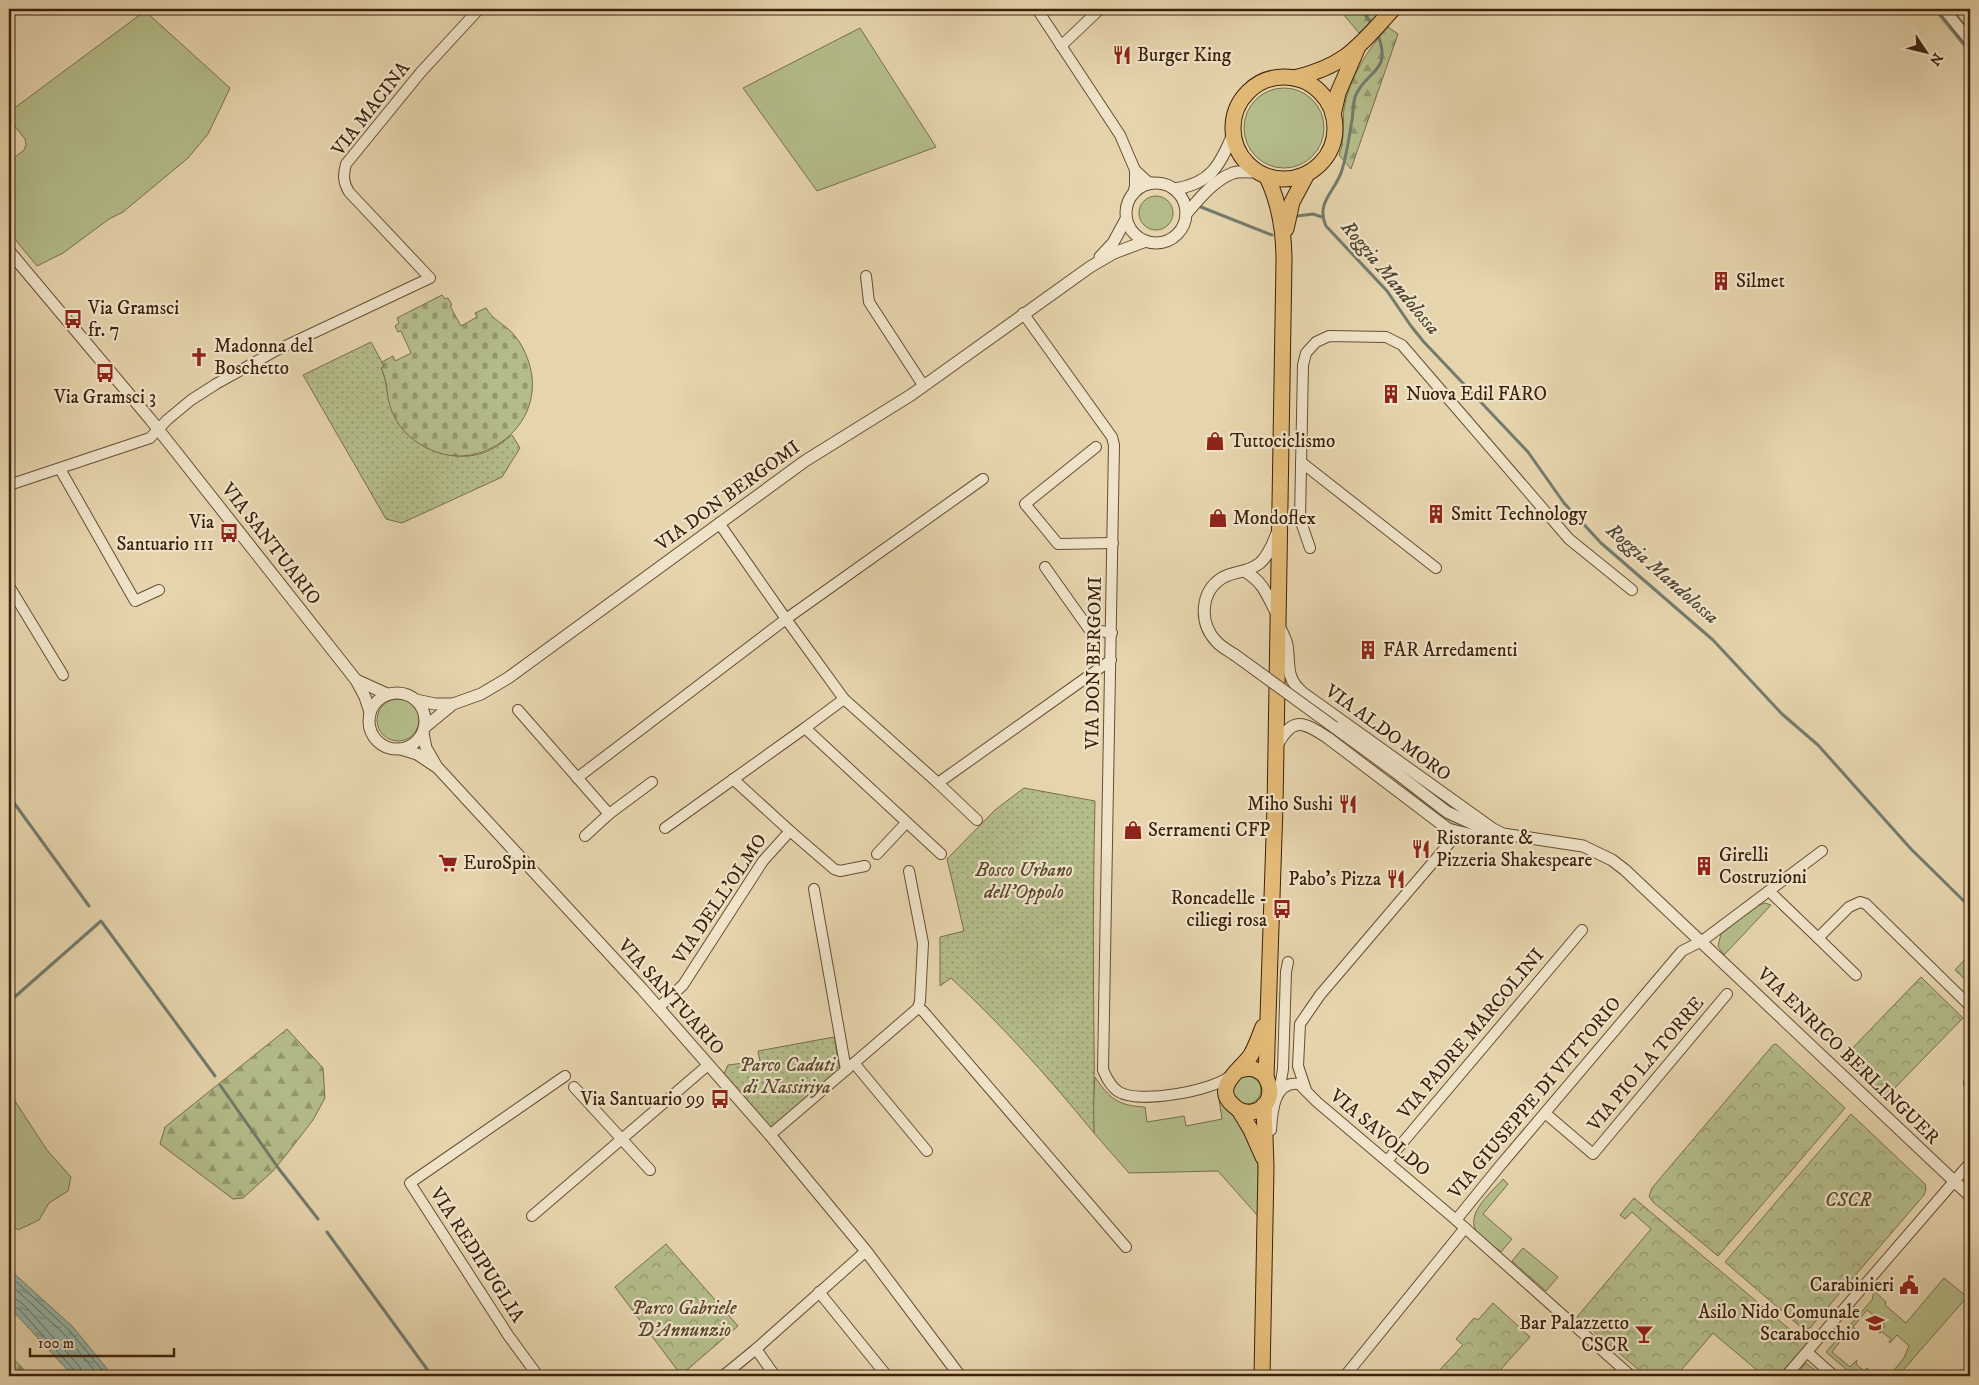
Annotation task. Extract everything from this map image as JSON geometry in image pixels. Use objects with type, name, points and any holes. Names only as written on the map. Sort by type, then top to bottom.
[{"type":"main road","points":[[1262,1376],[1266,1175],[1264,1105],[1270,1091],[1266,1077],[1272,939],[1284,243],[1278,204],[1262,174],[1243,159],[1238,152],[1233,134],[1233,122],[1236,110],[1250,90],[1270,79],[1294,78],[1318,73],[1337,63],[1361,44],[1393,9]]},
{"type":"main road","points":[[1333,115],[1338,93],[1361,44]]},
{"type":"main road","points":[[1284,243],[1292,202],[1307,174],[1322,161],[1333,143],[1335,129],[1329,104],[1314,88],[1294,78]]},
{"type":"main road","points":[[1262,174],[1287,180],[1307,174]]},
{"type":"main road","points":[[1266,1175],[1259,1147],[1236,1108],[1228,1100],[1227,1085],[1250,1057],[1257,1044],[1268,1011]]},
{"type":"main road","points":[[1236,1072],[1250,1068],[1262,1072],[1266,1077]]},
{"type":"main road","points":[[1236,1108],[1252,1112],[1264,1105]]},
{"type":"street","name":"VIA MACINA","points":[[158,430],[166,420],[216,384],[277,350],[430,278],[349,192],[345,186],[344,171],[346,164],[421,72],[479,9]]},
{"type":"street","points":[[1037,9],[1120,135],[1135,170],[1133,194]]},
{"type":"street","points":[[1061,46],[1100,9]]},
{"type":"street","points":[[1944,9],[1970,41]]},
{"type":"street","points":[[1174,189],[1198,183],[1209,175],[1225,154],[1233,134]]},
{"type":"street","points":[[1135,170],[1148,182],[1174,189],[1185,204],[1186,214]]},
{"type":"street","name":"VIA DON BERGOMI","points":[[416,700],[435,704],[453,704],[481,694],[508,678],[805,461],[923,385],[1090,267],[1114,253],[1146,242],[1161,243],[1174,236],[1184,225],[1186,214],[1198,200],[1221,180],[1240,172],[1262,174]]},
{"type":"street","points":[[1133,194],[1142,186],[1154,183]]},
{"type":"street","name":"VIA DON BERGOMI","points":[[1090,267],[1113,243],[1126,219],[1127,206],[1133,194]]},
{"type":"street","points":[[1126,219],[1130,228],[1146,242]]},
{"type":"street","name":"VIA SANTUARIO","points":[[9,252],[158,430],[356,680],[370,712]]},
{"type":"street","points":[[866,276],[869,302],[923,385]]},
{"type":"street","name":"VIA DON BERGOMI","points":[[1023,314],[1112,437],[1114,455],[1103,1070],[1107,1080],[1120,1092],[1140,1097],[1201,1090]]},
{"type":"street","points":[[1310,548],[1300,519],[1303,365],[1306,352],[1316,342],[1329,336],[1386,337],[1402,346],[1569,539],[1632,590]]},
{"type":"street","points":[[9,485],[150,438],[158,430]]},
{"type":"street","points":[[1096,447],[1025,504],[1058,544],[1113,543]]},
{"type":"street","points":[[1301,462],[1436,568]]},
{"type":"street","points":[[60,469],[135,601],[159,590]]},
{"type":"street","points":[[578,778],[786,619],[983,480]]},
{"type":"street","points":[[1279,1093],[1287,1085],[1302,1087],[1298,1066],[1300,1024],[1320,994],[1469,818],[1447,812],[1217,642],[1207,626],[1204,611],[1206,596],[1213,584],[1223,577],[1246,572],[1262,561],[1270,550],[1280,523],[1300,519]]},
{"type":"street","points":[[720,523],[844,699],[977,820]]},
{"type":"street","points":[[1045,567],[1089,629],[1112,633]]},
{"type":"street","name":"VIA ALDO MORO","points":[[1246,572],[1264,586],[1287,643],[1288,667],[1291,678],[1298,689],[1456,804],[1469,818],[1503,834],[1514,837]]},
{"type":"street","points":[[9,586],[63,675]]},
{"type":"street","points":[[938,783],[1111,660]]},
{"type":"street","name":"VIA SANTUARIO","points":[[356,680],[387,694]]},
{"type":"street","points":[[397,692],[407,694],[416,700],[422,708],[425,717],[424,730],[418,740],[410,746],[392,749],[382,746],[375,740],[368,722],[373,705],[387,694],[397,692]]},
{"type":"street","points":[[665,828],[844,699]]},
{"type":"street","name":"VIA DON BERGOMI","points":[[424,730],[453,704]]},
{"type":"street","points":[[518,710],[609,814]]},
{"type":"street","name":"VIA ALDO MORO","points":[[1276,748],[1289,728],[1301,724],[1307,725],[1328,738],[1448,829],[1458,833],[1514,837],[1583,846],[1612,860],[1702,941]]},
{"type":"street","points":[[805,728],[941,854]]},
{"type":"street","name":"VIA SANTUARIO","points":[[424,730],[426,748],[437,767],[517,852],[770,1135],[866,1251],[960,1376]]},
{"type":"street","name":"VIA SANTUARIO","points":[[401,749],[417,754],[437,767]]},
{"type":"street","points":[[1394,771],[1456,804]]},
{"type":"street","name":"VIA DELL'OLMO","points":[[733,780],[834,869],[840,871],[865,866]]},
{"type":"street","points":[[585,836],[609,814],[652,782]]},
{"type":"street","points":[[877,854],[906,823]]},
{"type":"street","name":"VIA DELL'OLMO","points":[[658,1008],[683,985],[752,876],[790,831]]},
{"type":"street","name":"VIA GIUSEPPE DI VITTORIO","points":[[1631,1376],[1456,1220],[1682,951],[1702,941],[1822,851]]},
{"type":"street","points":[[770,1135],[918,1008],[923,943],[909,872]]},
{"type":"street","points":[[814,889],[850,1067],[927,1151]]},
{"type":"street","points":[[1769,891],[1856,975]]},
{"type":"street","points":[[1818,938],[1854,903],[1866,904],[1970,1006]]},
{"type":"street","name":"VIA PADRE MARCOLINI","points":[[1387,1161],[1582,930]]},
{"type":"street","name":"VIA ENRICO BERLINGUER","points":[[1702,941],[1970,1196]]},
{"type":"street","points":[[1266,1175],[1270,1154],[1272,1109],[1279,1093],[1283,1069],[1286,972],[1288,962]]},
{"type":"street","name":"VIA PIO LA TORRE","points":[[1545,1112],[1593,1154],[1727,994]]},
{"type":"street","points":[[918,1008],[923,1010],[1126,1247]]},
{"type":"street","points":[[532,1216],[708,1065]]},
{"type":"street","points":[[1201,1090],[1224,1081],[1236,1072]]},
{"type":"street","name":"VIA REDIPUGLIA","points":[[538,1376],[508,1335],[410,1183],[564,1076]]},
{"type":"street","points":[[574,1087],[650,1170]]},
{"type":"street","name":"VIA SAVOLDO","points":[[1302,1087],[1317,1102],[1456,1220]]},
{"type":"street","points":[[1201,1090],[1220,1096],[1236,1108]]},
{"type":"street","points":[[1786,1376],[1970,1163]]},
{"type":"street","points":[[1345,1376],[1465,1228]]},
{"type":"street","points":[[723,1376],[866,1251]]},
{"type":"street","points":[[819,1292],[887,1376]]},
{"type":"street","points":[[756,1349],[775,1376]]},
{"type":"street","points":[[1807,1352],[1834,1376]]},
{"type":"green space","points":[[1339,9],[1373,9],[1377,16],[1359,33]]},
{"type":"green space","points":[[145,11],[230,88],[208,134],[188,158],[123,212],[109,219],[63,253],[37,266],[9,232],[9,162],[24,150],[26,145],[25,139],[9,119],[9,112]]},
{"type":"green space","points":[[1388,27],[1398,34],[1351,169],[1339,155],[1347,97],[1360,65]]},
{"type":"green space","points":[[860,28],[936,147],[817,191],[743,88]]},
{"type":"green space","points":[[1284,88],[1299,91],[1312,100],[1321,113],[1324,128],[1321,143],[1312,156],[1299,165],[1284,168],[1269,165],[1256,156],[1247,143],[1244,128],[1247,113],[1256,100],[1269,91]]},
{"type":"green space","points":[[1156,196],[1168,201],[1173,213],[1168,225],[1156,230],[1144,225],[1139,213],[1144,201]]},
{"type":"green space","points":[[442,295],[445,299],[448,298],[452,305],[450,306],[461,326],[477,317],[475,313],[486,308],[493,317],[515,335],[529,363],[532,388],[527,411],[515,430],[497,445],[476,454],[453,456],[430,450],[409,436],[392,414],[385,378],[381,368],[384,366],[382,362],[393,356],[395,361],[411,353],[401,331],[398,332],[395,326],[399,323],[397,318]]},
{"type":"green space","points":[[371,342],[384,366],[381,368],[391,410],[401,427],[420,444],[444,454],[457,456],[483,453],[512,435],[520,448],[502,477],[402,523],[386,519],[303,375]]},
{"type":"green space","points":[[402,699],[410,702],[416,708],[419,720],[416,732],[410,738],[394,741],[386,738],[380,732],[377,716],[380,708],[386,702]]},
{"type":"green space","points":[[1405,787],[1462,824],[1458,827],[1444,821]]},
{"type":"green space","name":"Bosco Urbano dell'Oppolo","points":[[1024,788],[1095,801],[1093,921],[1094,1133],[1025,1053],[970,996],[951,978],[940,986],[940,937],[964,931],[947,859],[995,810]]},
{"type":"green space","points":[[1765,903],[1771,905],[1724,955],[1718,946],[1721,934],[1757,906]]},
{"type":"green space","points":[[1970,954],[1970,984],[1955,970]]},
{"type":"green space","points":[[1921,977],[1963,1018],[1885,1098],[1843,1058]]},
{"type":"green space","points":[[287,1029],[323,1068],[325,1098],[313,1120],[273,1171],[243,1198],[233,1199],[160,1144],[165,1127]]},
{"type":"green space","name":"Parco Caduti di Nassiriya","points":[[834,1037],[840,1071],[771,1128],[723,1076],[728,1065],[760,1061],[758,1051]]},
{"type":"green space","name":"CSCR","points":[[1776,1044],[1845,1108],[1718,1256],[1653,1202],[1649,1196],[1652,1188],[1773,1045]]},
{"type":"green space","points":[[1247,1076],[1257,1080],[1261,1090],[1257,1100],[1247,1104],[1237,1100],[1233,1090],[1237,1080]]},
{"type":"green space","points":[[1095,1077],[1115,1100],[1128,1105],[1145,1107],[1147,1122],[1184,1116],[1186,1126],[1222,1119],[1219,1100],[1239,1119],[1259,1165],[1260,1213],[1257,1215],[1218,1171],[1129,1173],[1094,1133],[1093,1104]]},
{"type":"green space","points":[[9,1092],[47,1150],[71,1177],[68,1191],[49,1203],[39,1220],[18,1230],[9,1222]]},
{"type":"green space","name":"CSCR","points":[[1851,1114],[1925,1184],[1926,1189],[1924,1195],[1810,1328],[1803,1329],[1725,1262]]},
{"type":"green space","points":[[1503,1179],[1508,1184],[1483,1214],[1512,1239],[1501,1252],[1477,1232],[1474,1218],[1481,1203]]},
{"type":"green space","points":[[1634,1198],[1807,1344],[1779,1376],[1764,1376],[1713,1333],[1676,1376],[1646,1376],[1577,1317],[1651,1229],[1632,1212],[1625,1219],[1620,1215]]},
{"type":"green space","name":"Parco Gabriele D'Annunzio","points":[[666,1244],[738,1326],[681,1375],[615,1287]]},
{"type":"green space","points":[[1523,1248],[1558,1277],[1546,1291],[1512,1261]]},
{"type":"green space","points":[[1944,1278],[1967,1297],[1898,1376],[1889,1376],[1904,1358],[1909,1346],[1897,1335],[1890,1343],[1891,1339],[1882,1332],[1879,1333],[1885,1325],[1867,1310],[1853,1327],[1860,1333],[1853,1341],[1845,1335],[1832,1352],[1850,1367],[1857,1360],[1856,1364],[1864,1371],[1867,1368],[1868,1370],[1862,1376],[1854,1376],[1826,1352],[1872,1300],[1874,1291],[1886,1302],[1885,1305],[1906,1323]]},
{"type":"green space","points":[[1493,1303],[1530,1337],[1501,1369],[1509,1376],[1434,1376],[1463,1345],[1456,1339],[1474,1318],[1478,1320]]},
{"type":"green space","points":[[9,1354],[30,1376],[9,1376]]},
{"type":"green space","points":[[1806,1363],[1822,1376],[1807,1376],[1804,1374],[1802,1376],[1795,1376]]},
{"type":"water","points":[[9,1269],[73,1327],[113,1376],[73,1376],[9,1308]]},
{"type":"waterway","name":"Roggia Mandolossa","points":[[1361,9],[1373,26]]},
{"type":"waterway","points":[[1935,9],[1970,52]]},
{"type":"waterway","points":[[1951,9],[1970,33]]},
{"type":"waterway","name":"Roggia Mandolossa","points":[[1377,33],[1382,56],[1380,64],[1365,81],[1355,97],[1344,164],[1323,210],[1326,226],[1387,291],[1423,341],[1528,452],[1564,503],[1601,543],[1713,640],[1782,714],[1818,745],[1911,849],[1970,907]]},
{"type":"waterway","points":[[1201,207],[1272,235]]},
{"type":"waterway","points":[[1297,216],[1313,214],[1322,217]]},
{"type":"waterway","points":[[9,796],[89,906]]},
{"type":"waterway","points":[[9,1002],[101,921],[215,1076]]},
{"type":"waterway","points":[[220,1085],[279,1169],[318,1219]]},
{"type":"waterway","points":[[327,1232],[432,1376]]},
{"type":"place","name":"Burger King","points":[[1122,55]]},
{"type":"place","name":"Silmet","points":[[1721,281]]},
{"type":"place","name":"Via Gramsci fr. 7","points":[[73,319]]},
{"type":"place","name":"Madonna del Boschetto","points":[[199,357]]},
{"type":"place","name":"Via Gramsci 3","points":[[105,373]]},
{"type":"place","name":"Nuova Edil FARO","points":[[1391,394]]},
{"type":"place","name":"Tuttociclismo","points":[[1215,441]]},
{"type":"place","name":"Smitt Technology","points":[[1436,514]]},
{"type":"place","name":"Mondoflex","points":[[1218,518]]},
{"type":"place","name":"Via Santuario 111","points":[[229,533]]},
{"type":"place","name":"FAR Arredamenti","points":[[1368,650]]},
{"type":"place","name":"Miho Sushi","points":[[1348,804]]},
{"type":"place","name":"Serramenti CFP","points":[[1133,830]]},
{"type":"place","name":"Ristorante & Pizzeria Shakespeare","points":[[1421,849]]},
{"type":"place","name":"EuroSpin","points":[[448,863]]},
{"type":"place","name":"Girelli Costruzioni","points":[[1704,866]]},
{"type":"place","name":"Pabo's Pizza","points":[[1396,879]]},
{"type":"place","name":"Roncadelle - ciliegi rosa","points":[[1282,909]]},
{"type":"place","name":"Via Santuario 99","points":[[720,1099]]},
{"type":"place","name":"Carabinieri","points":[[1909,1285]]},
{"type":"place","name":"Asilo Nido Comunale Scarabocchio","points":[[1875,1323]]},
{"type":"place","name":"Bar Palazzetto CSCR","points":[[1644,1334]]}]
